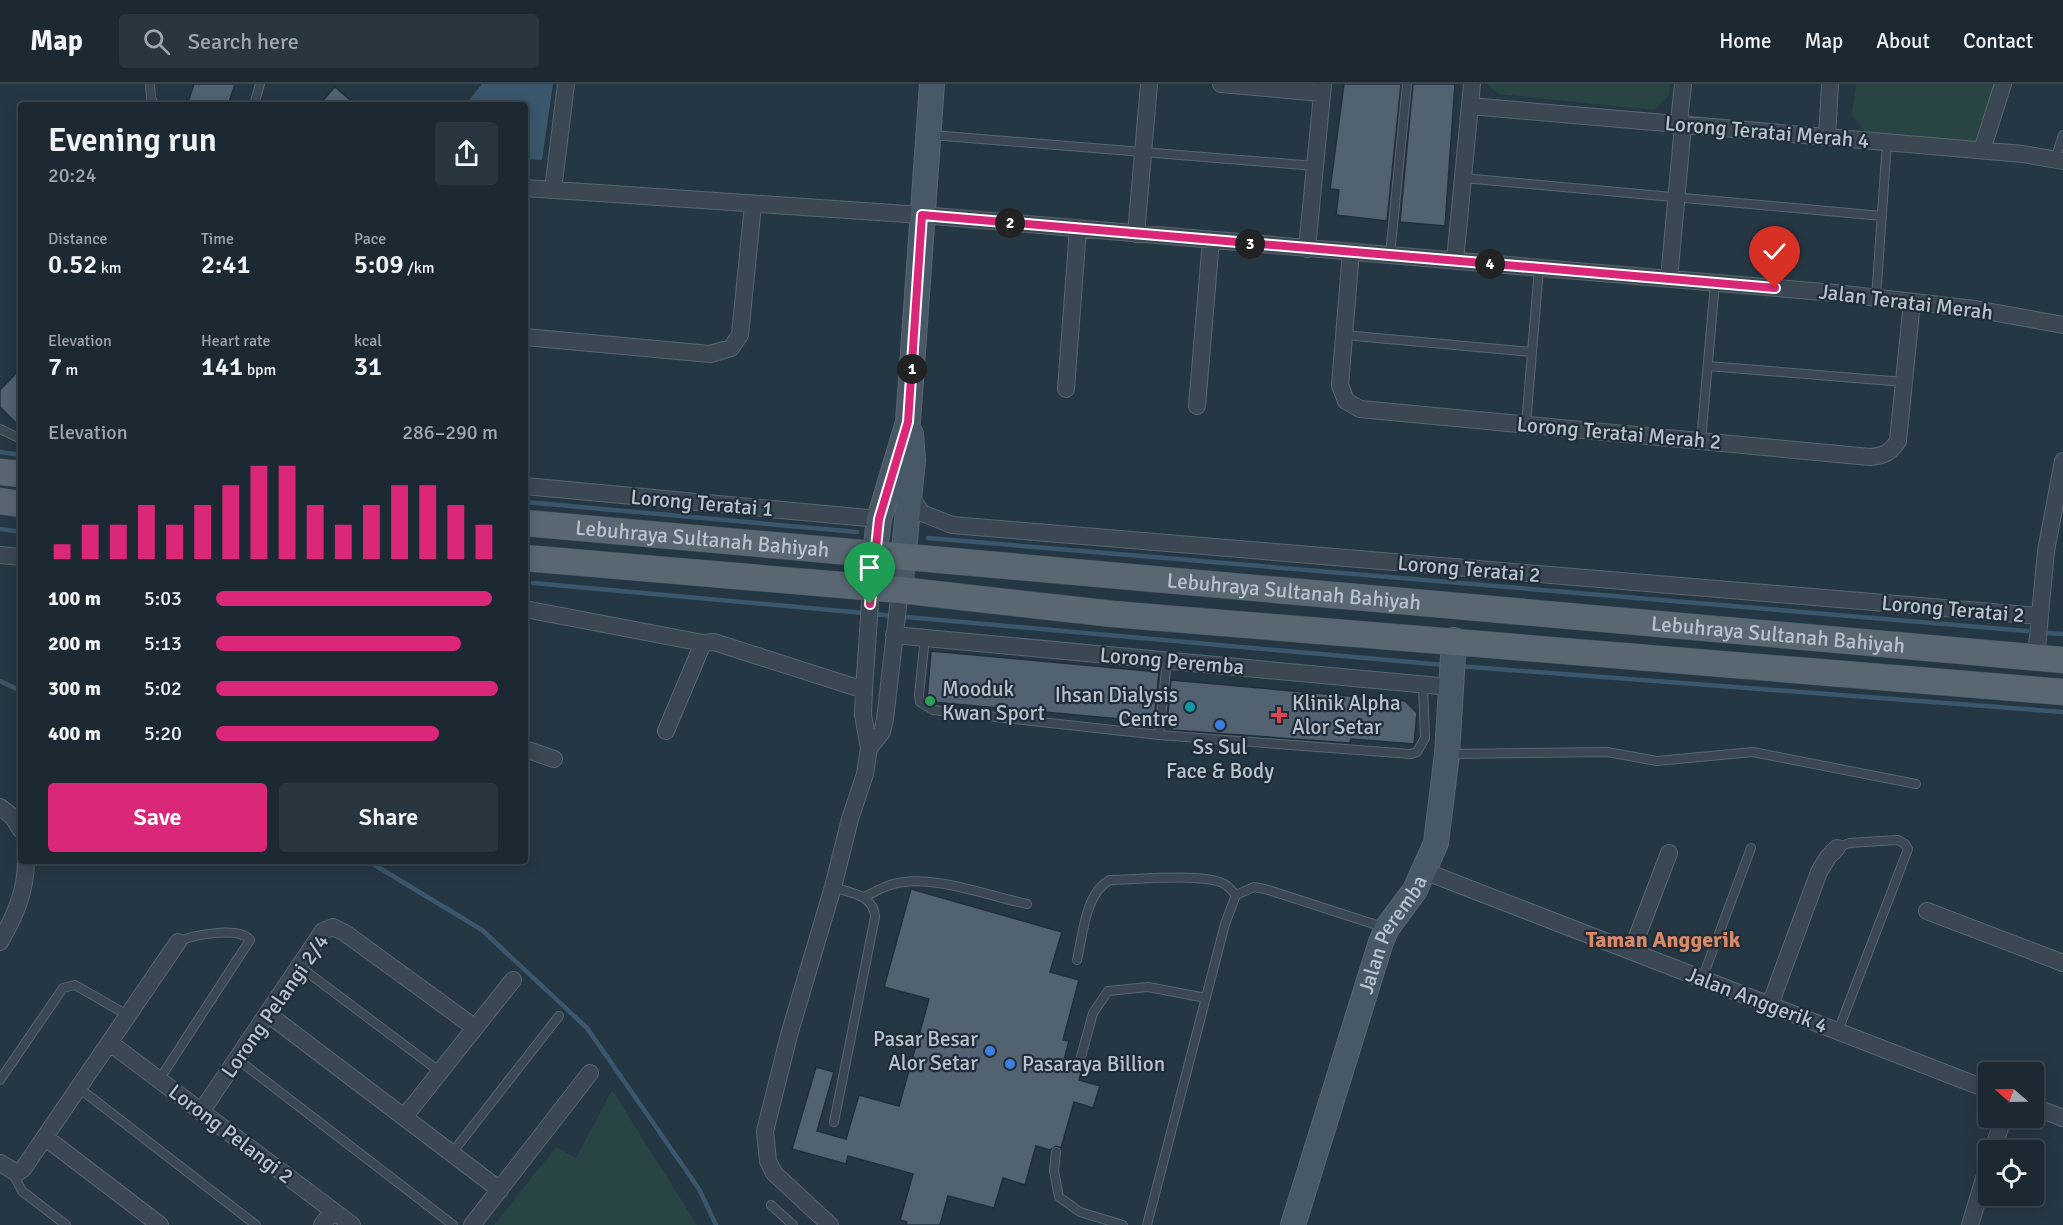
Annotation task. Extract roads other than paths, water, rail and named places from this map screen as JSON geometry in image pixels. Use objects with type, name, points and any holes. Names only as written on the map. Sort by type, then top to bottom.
[{"type":"main road","points":[[0,472],[18,474]]},
{"type":"main road","points":[[0,501],[18,504]]},
{"type":"main road","name":"Lebuhraya Sultanah Bahiyah","points":[[528,523],[875,556],[1118,574],[2063,660]]},
{"type":"main road","name":"Lebuhraya Sultanah Bahiyah","points":[[528,558],[870,596],[1113,614],[1452,665],[2063,692]]},
{"type":"street","points":[[553,190],[566,84]]},
{"type":"street","points":[[830,1225],[774,1173],[768,1161],[765,1131],[789,1035],[833,887],[849,819],[865,774],[869,748],[864,723],[867,626],[879,519],[908,422],[932,84]]},
{"type":"street","points":[[1136,234],[1149,84]]},
{"type":"street","points":[[1221,84],[1323,88],[1307,249]]},
{"type":"street","points":[[1455,261],[1472,84]]},
{"type":"street","points":[[1669,279],[1677,197],[1683,84]]},
{"type":"street","points":[[1827,137],[1830,84]]},
{"type":"street","points":[[1982,150],[2003,84]]},
{"type":"street","name":"Lorong Teratai Merah 4","points":[[1470,106],[1982,150],[2059,160]]},
{"type":"street","name":"Jalan Teratai Merah","points":[[528,188],[922,215],[1715,283],[1998,312],[2063,325]]},
{"type":"street","points":[[528,337],[710,354],[731,348],[740,335],[753,205]]},
{"type":"street","points":[[1066,389],[1078,229]]},
{"type":"street","points":[[1197,406],[1211,240]]},
{"type":"street","name":"Lorong Teratai Merah 2","points":[[1351,252],[1340,385],[1346,401],[1360,410],[1701,441],[1882,456],[1891,451],[1898,441],[1912,302]]},
{"type":"street","points":[[869,748],[882,732],[885,719],[904,558],[914,444],[908,422]]},
{"type":"street","points":[[2036,658],[2046,551],[2063,461]]},
{"type":"street","name":"Lorong Teratai 1","points":[[528,486],[879,519]]},
{"type":"street","name":"Lorong Teratai 2","points":[[909,495],[922,513],[942,523],[2040,616]]},
{"type":"street","points":[[0,555],[18,557]]},
{"type":"street","points":[[528,610],[703,644],[714,642],[864,690]]},
{"type":"street","name":"Lorong Peremba","points":[[894,631],[925,637],[1423,685],[1452,665]]},
{"type":"street","points":[[666,731],[703,644]]},
{"type":"street","name":"Jalan Peremba","points":[[1293,1225],[1387,928],[1415,890],[1436,843],[1447,754],[1452,665]]},
{"type":"street","points":[[528,750],[554,759]]},
{"type":"street","points":[[0,807],[13,817],[18,825]]},
{"type":"street","points":[[1770,1005],[1820,872],[1828,857],[1837,848]]},
{"type":"street","points":[[1632,950],[1669,853]]},
{"type":"street","points":[[0,942],[15,916],[22,894],[26,864]]},
{"type":"street","name":"Jalan Anggerik 4","points":[[1424,871],[1978,1086]]},
{"type":"street","points":[[1927,911],[2063,963]]},
{"type":"street","name":"Lorong Pelangi 2/4","points":[[201,1112],[323,931],[333,927],[345,933],[474,1028]]},
{"type":"street","points":[[6,1168],[17,1173],[23,1169],[178,942]]},
{"type":"street","points":[[405,1116],[513,980]]},
{"type":"street","points":[[268,1014],[500,1190]]},
{"type":"street","name":"Lorong Pelangi 2","points":[[110,1043],[352,1225]]},
{"type":"street","points":[[472,1225],[590,1073]]},
{"type":"street","points":[[2044,1111],[2063,1118]]},
{"type":"street","points":[[46,1138],[160,1225]]},
{"type":"street","points":[[1970,1225],[1978,1198]]},
{"type":"street","points":[[322,1225],[333,1211]]},
{"type":"lane","points":[[150,84],[153,102]]},
{"type":"lane","points":[[255,102],[260,84]]},
{"type":"lane","points":[[1390,255],[1407,84]]},
{"type":"lane","points":[[928,135],[1315,166]]},
{"type":"lane","points":[[2059,160],[2063,135]]},
{"type":"lane","points":[[1876,298],[1887,142]]},
{"type":"lane","points":[[1463,178],[1882,216]]},
{"type":"lane","points":[[1526,425],[1539,268]]},
{"type":"lane","points":[[1701,441],[1715,283]]},
{"type":"lane","points":[[1344,335],[1532,352]]},
{"type":"lane","points":[[1708,366],[1905,382]]},
{"type":"lane","points":[[0,429],[18,438]]},
{"type":"lane","points":[[925,637],[919,695],[925,707],[933,710],[1159,735],[1411,754],[1417,752],[1425,738],[1423,685]]},
{"type":"lane","points":[[1159,735],[1167,661]]},
{"type":"lane","points":[[1447,754],[1607,752],[1657,761],[1753,752],[1916,784]]},
{"type":"lane","points":[[1837,848],[1849,843],[1898,840],[1908,849],[1838,1031]]},
{"type":"lane","points":[[1702,979],[1751,848]]},
{"type":"lane","points":[[1077,960],[1096,890],[1110,880],[1187,877],[1216,880],[1226,885],[1236,895]]},
{"type":"lane","points":[[864,897],[890,885],[907,881],[932,882],[1027,904]]},
{"type":"lane","points":[[833,887],[864,897],[875,908],[834,1122]]},
{"type":"lane","points":[[1148,1225],[1225,924],[1236,895],[1254,887],[1265,889],[1387,928]]},
{"type":"lane","points":[[159,1080],[250,939],[241,933],[191,935],[178,942]]},
{"type":"lane","points":[[299,966],[440,1071]]},
{"type":"lane","points":[[0,1080],[63,988],[68,985],[75,986],[129,1016]]},
{"type":"lane","points":[[1079,1064],[1093,1013],[1108,991],[1148,987],[1206,999]]},
{"type":"lane","points":[[452,1153],[559,1016]]},
{"type":"lane","points":[[237,1059],[453,1225]]},
{"type":"lane","points":[[79,1088],[256,1225]]},
{"type":"lane","points":[[1056,1152],[1054,1171],[1059,1197],[1080,1212],[1123,1225]]},
{"type":"lane","points":[[6,1168],[22,1191],[66,1225]]},
{"type":"lane","points":[[771,1205],[793,1225]]},
{"type":"water","points":[[482,84],[553,84],[542,160],[528,159],[528,102],[467,102]]},
{"type":"waterway","points":[[0,452],[18,455]]},
{"type":"waterway","points":[[528,502],[857,532]]},
{"type":"waterway","points":[[0,529],[18,532]]},
{"type":"waterway","points":[[928,538],[2027,631]]},
{"type":"waterway","points":[[533,583],[864,613]]},
{"type":"waterway","points":[[873,614],[1444,665]]},
{"type":"waterway","points":[[2047,633],[2063,634]]},
{"type":"waterway","points":[[1458,666],[2063,712]]},
{"type":"waterway","points":[[0,681],[18,690]]},
{"type":"waterway","points":[[373,864],[482,930],[587,1028],[699,1189],[716,1225]]},
{"type":"place","name":"Mooduk Kwan Sport","points":[[930,701]]},
{"type":"place","name":"Ihsan Dialysis Centre","points":[[1190,707]]},
{"type":"place","name":"Klinik Alpha Alor Setar","points":[[1279,715]]},
{"type":"place","name":"Ss Sul Face & Body","points":[[1220,725]]},
{"type":"place","name":"Pasar Besar Alor Setar","points":[[990,1051]]},
{"type":"place","name":"Pasaraya Billion","points":[[1010,1064]]},
{"type":"district","name":"Taman Anggerik","points":[[1663,939]]}]
